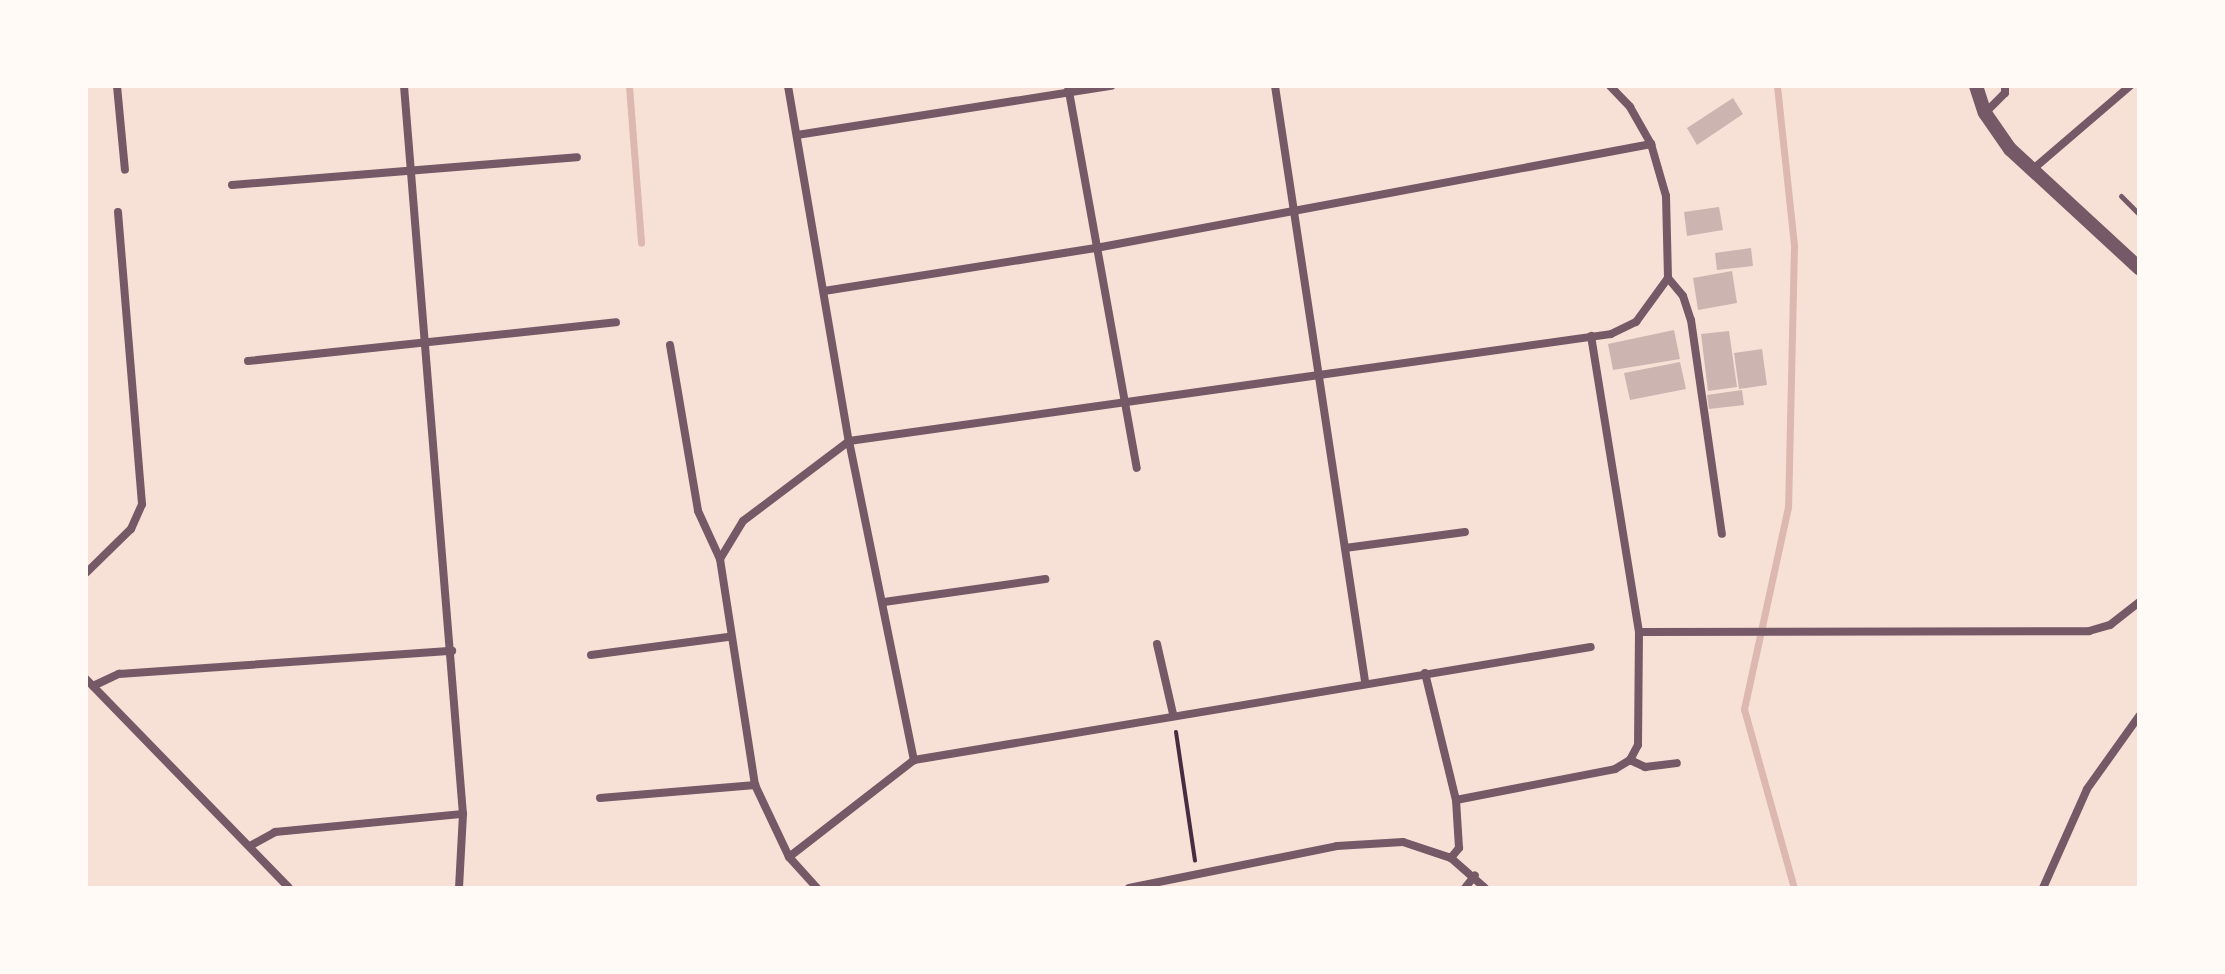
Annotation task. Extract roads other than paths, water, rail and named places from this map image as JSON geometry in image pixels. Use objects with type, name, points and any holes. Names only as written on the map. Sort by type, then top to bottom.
[{"type":"street","points":[[117,86],[125,170]]},
{"type":"street","points":[[404,86],[452,651],[463,814],[459,888]]},
{"type":"street","points":[[788,86],[849,441],[914,760]]},
{"type":"street","points":[[797,135],[1068,89],[1111,86]]},
{"type":"street","points":[[1275,86],[1365,681]]},
{"type":"street","points":[[720,559],[743,521],[849,441],[1317,372],[1591,336],[1636,322],[1668,278],[1666,196],[1651,144],[1630,107],[1610,86]]},
{"type":"street","points":[[1976,86],[1985,113],[2032,170],[2139,268]]},
{"type":"street","points":[[1985,113],[2005,93],[2005,86]]},
{"type":"street","points":[[2032,170],[2130,86]]},
{"type":"street","points":[[1068,89],[1137,468]]},
{"type":"street","points":[[824,291],[1096,248],[1293,208],[1651,144]]},
{"type":"street","points":[[232,185],[577,157]]},
{"type":"street","points":[[86,573],[131,529],[142,504],[118,212]]},
{"type":"street","points":[[1668,278],[1683,296],[1691,320],[1722,534]]},
{"type":"street","points":[[248,361],[616,322]]},
{"type":"street","points":[[1456,800],[1615,769],[1630,760],[1638,745],[1639,632],[1591,336]]},
{"type":"street","points":[[670,345],[698,511],[720,559],[728,637],[755,785],[789,857],[810,887]]},
{"type":"street","points":[[1345,548],[1465,532]]},
{"type":"street","points":[[884,602],[1045,579]]},
{"type":"street","points":[[1639,632],[2089,631],[2110,625],[2139,602]]},
{"type":"street","points":[[591,655],[728,637]]},
{"type":"street","points":[[1157,644],[1173,714]]},
{"type":"street","points":[[789,857],[914,760],[1365,681],[1591,647]]},
{"type":"street","points":[[93,686],[119,674],[452,651]]},
{"type":"street","points":[[1425,673],[1456,800],[1459,848],[1451,858]]},
{"type":"street","points":[[86,679],[289,888]]},
{"type":"street","points":[[2043,888],[2087,789],[2139,716]]},
{"type":"street","points":[[1630,760],[1645,767],[1677,763]]},
{"type":"street","points":[[600,798],[755,785]]},
{"type":"street","points":[[250,846],[275,832],[463,814]]},
{"type":"street","points":[[1129,888],[1337,846],[1390,843],[1451,858],[1475,875],[1485,888]]},
{"type":"street","points":[[1465,888],[1475,875]]},
{"type":"lane","points":[[2121,196],[2139,214]]},
{"type":"waterway","points":[[629,86],[641,243]]},
{"type":"waterway","points":[[1777,86],[1794,246],[1788,507],[1744,709],[1794,888]]}]
